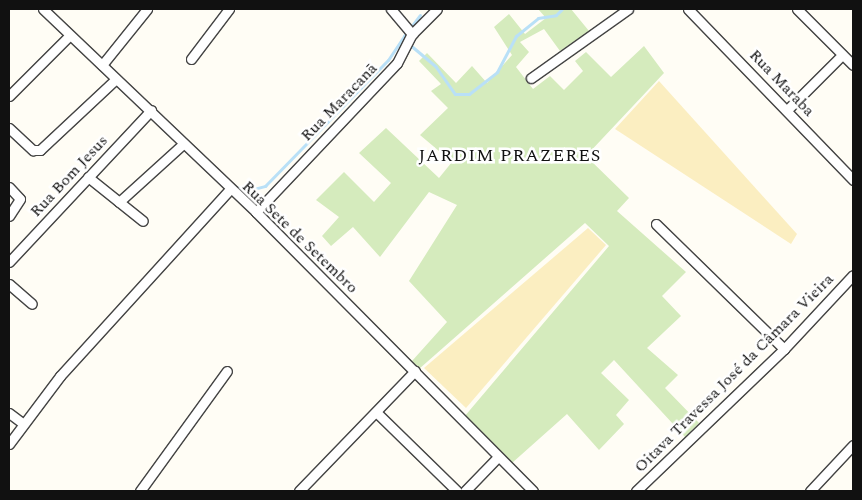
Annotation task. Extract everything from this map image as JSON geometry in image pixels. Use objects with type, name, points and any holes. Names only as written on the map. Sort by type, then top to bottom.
[{"type":"street","name":"Rua Sete de Setembro","points":[[43,9],[68,36],[151,110],[183,144],[256,212],[415,371],[497,458],[533,491]]},
{"type":"street","points":[[102,65],[147,9]]},
{"type":"street","points":[[391,9],[412,34]]},
{"type":"street","name":"Rua Maracanã","points":[[256,212],[397,63],[412,34],[437,9]]},
{"type":"street","points":[[531,78],[628,9]]},
{"type":"street","name":"Rua Maraba","points":[[688,9],[788,110],[853,180]]},
{"type":"street","points":[[797,9],[853,66]]},
{"type":"street","points":[[192,59],[226,10]]},
{"type":"street","points":[[9,96],[68,36]]},
{"type":"street","points":[[788,110],[842,54]]},
{"type":"street","points":[[9,128],[33,150],[40,150],[116,79]]},
{"type":"street","name":"Rua Bom Jesus","points":[[9,262],[151,110]]},
{"type":"street","points":[[119,202],[183,144]]},
{"type":"street","points":[[88,177],[143,222]]},
{"type":"street","points":[[9,187],[19,196],[19,204],[9,216]]},
{"type":"street","points":[[9,444],[21,422],[230,189]]},
{"type":"street","points":[[656,224],[784,349]]},
{"type":"street","name":"Oitava Travessa José da Câmara Vieira","points":[[636,491],[784,349],[853,275]]},
{"type":"street","points":[[9,284],[32,304]]},
{"type":"street","points":[[140,491],[227,371]]},
{"type":"street","points":[[299,491],[415,371]]},
{"type":"street","points":[[376,412],[457,491]]},
{"type":"street","points":[[9,413],[21,422]]},
{"type":"street","points":[[810,491],[853,445]]},
{"type":"street","points":[[465,491],[497,458]]},
{"type":"green space","points":[[538,9],[571,9],[589,31],[560,51],[544,29],[520,42],[529,52],[516,67],[533,89],[550,76],[564,90],[583,71],[575,61],[586,52],[611,77],[644,46],[664,73],[586,156],[629,198],[617,211],[686,272],[662,296],[681,316],[647,348],[678,375],[665,388],[699,423],[685,437],[614,360],[601,373],[629,400],[616,415],[624,424],[599,450],[567,414],[512,463],[464,417],[609,246],[585,223],[419,369],[412,361],[447,322],[409,281],[457,205],[429,192],[380,257],[353,227],[331,246],[322,236],[339,217],[316,200],[344,172],[374,202],[391,183],[359,153],[386,128],[439,178],[452,162],[420,135],[448,108],[431,91],[441,84],[419,61],[427,53],[456,83],[472,66],[487,83],[512,55],[494,27],[509,14],[525,34],[546,18]]},
{"type":"sand","points":[[659,81],[797,234],[791,244],[615,129]]},
{"type":"sand","points":[[588,228],[606,245],[466,408],[424,368]]},
{"type":"waterway","points":[[420,15],[404,36],[409,44],[436,67],[455,94],[469,94],[497,72],[516,36],[538,18],[556,15],[562,9]]},
{"type":"waterway","points":[[234,187],[250,190],[265,186],[388,60],[404,36]]},
{"type":"district","name":"JARDIM PRAZERES","points":[[510,156]]}]
